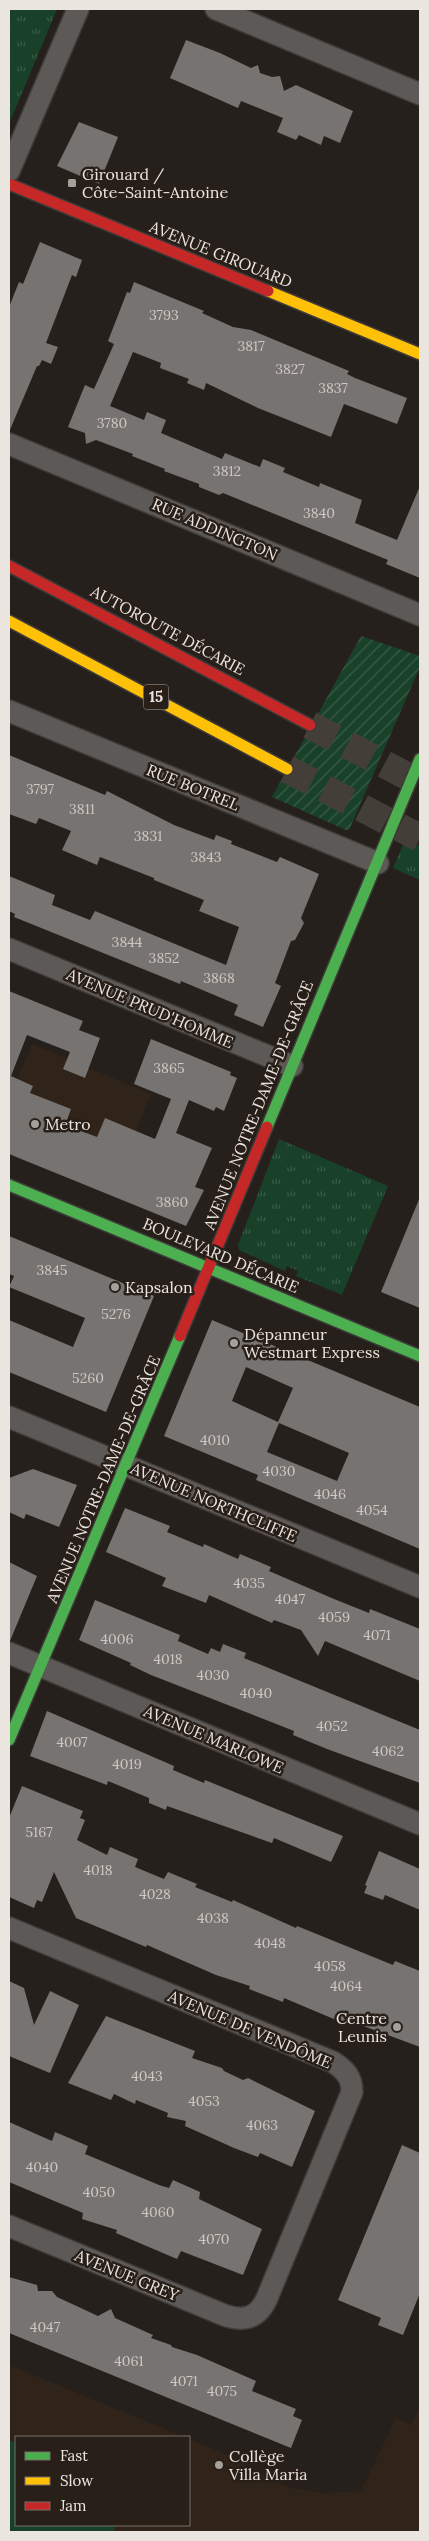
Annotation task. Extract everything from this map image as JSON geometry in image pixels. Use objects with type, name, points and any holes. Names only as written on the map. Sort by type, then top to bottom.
[{"type":"main road","name":"AVENUE GIROUARD","points":[[9,184],[420,354]]},
{"type":"main road","points":[[9,560],[66,595]]},
{"type":"main road","name":"AUTOROUTE DÉCARIE","points":[[9,566],[310,725]]},
{"type":"main road","name":"15","points":[[9,622],[97,666],[287,769]]},
{"type":"main road","name":"AVENUE NOTRE-DAME-DE-GRÂCE","points":[[9,1740],[209,1268],[420,759]]},
{"type":"main road","name":"BOULEVARD DÉCARIE","points":[[9,1185],[420,1356]]},
{"type":"street","points":[[9,171],[78,9]]},
{"type":"street","points":[[216,9],[420,94]]},
{"type":"street","name":"RUE ADDINGTON","points":[[9,444],[420,615]]},
{"type":"street","name":"RUE BOTREL","points":[[9,711],[378,863]]},
{"type":"street","name":"AVENUE PRUD'HOMME","points":[[9,949],[292,1066]]},
{"type":"street","name":"AVENUE NORTHCLIFFE","points":[[9,1417],[420,1587]]},
{"type":"street","name":"AVENUE MARLOWE","points":[[9,1653],[420,1824]]},
{"type":"street","name":"AVENUE DE VENDÔME","points":[[9,1928],[333,2062],[346,2072],[352,2084],[350,2100],[264,2306],[259,2312],[246,2319]]},
{"type":"street","name":"AVENUE GREY","points":[[9,2226],[224,2315],[246,2319]]},
{"type":"shaded area","points":[[420,816],[420,846],[410,842]]},
{"type":"shaded area","points":[[32,1044],[151,1094],[112,1189],[9,1144],[9,1098]]},
{"type":"shaded area","name":"Collège Villa Maria","points":[[9,2365],[183,2436],[15,2436],[15,2526],[190,2526],[190,2439],[232,2457],[280,2484],[292,2488],[326,2493],[361,2491],[396,2418],[412,2425],[420,2405],[420,2532],[9,2532]]},
{"type":"green space","points":[[9,9],[57,9],[9,124]]},
{"type":"green space","points":[[361,636],[420,656],[420,667],[349,830],[346,830],[272,797]]},
{"type":"green space","points":[[405,840],[420,846],[420,880],[393,868]]},
{"type":"green space","points":[[279,1139],[388,1186],[342,1295],[296,1276],[298,1271],[287,1266],[285,1271],[239,1250],[238,1245]]},
{"type":"green space","points":[[9,2440],[15,2443],[15,2526],[116,2526],[113,2532],[9,2532]]},
{"type":"building","points":[[186,40],[220,53],[251,68],[258,65],[260,73],[272,77],[280,76],[284,91],[296,85],[353,111],[340,143],[324,136],[321,145],[299,135],[296,140],[277,132],[283,118],[241,101],[238,108],[170,78]]},
{"type":"building","points":[[79,122],[118,137],[99,184],[57,166]]},
{"type":"building","points":[[40,242],[82,260],[76,277],[72,275],[46,343],[58,347],[51,364],[42,360],[39,366],[37,366],[9,432],[9,307],[19,282],[23,284]]},
{"type":"building","points":[[134,282],[204,311],[202,313],[233,327],[251,330],[349,371],[347,374],[355,378],[407,398],[397,424],[344,404],[331,437],[258,408],[206,383],[204,390],[187,383],[189,379],[160,368],[161,363],[133,352],[110,406],[144,420],[147,412],[166,420],[161,433],[222,459],[225,453],[260,467],[263,459],[285,468],[283,472],[319,487],[320,483],[362,500],[355,523],[397,540],[420,486],[420,578],[386,564],[388,560],[223,493],[219,495],[199,487],[199,484],[164,471],[165,469],[132,456],[133,454],[96,440],[86,444],[85,433],[68,427],[85,385],[94,389],[114,344],[108,341],[127,292],[130,293]]},
{"type":"building","points":[[9,755],[105,795],[107,791],[174,825],[214,840],[216,835],[232,841],[231,844],[277,862],[280,857],[319,874],[301,918],[304,923],[295,940],[291,941],[275,983],[281,986],[263,1027],[234,1015],[238,1005],[181,981],[180,984],[14,917],[15,914],[9,911],[9,876],[55,895],[52,905],[90,920],[95,911],[226,965],[239,927],[199,911],[204,900],[154,880],[154,878],[100,857],[97,865],[62,850],[71,831],[39,818],[36,824],[9,814]]},
{"type":"building","points":[[9,991],[83,1021],[79,1030],[100,1038],[85,1078],[63,1069],[70,1052],[27,1035],[11,1076],[33,1086],[30,1093],[71,1109],[65,1125],[97,1137],[105,1118],[155,1139],[171,1099],[134,1084],[151,1039],[231,1072],[230,1075],[237,1078],[224,1111],[216,1107],[214,1111],[189,1100],[176,1133],[212,1148],[195,1187],[204,1190],[186,1226],[9,1154]]},
{"type":"building","points":[[420,1197],[420,1308],[381,1292]]},
{"type":"building","points":[[9,1236],[154,1296],[106,1412],[9,1372],[9,1320],[73,1347],[85,1318],[9,1287],[14,1276],[9,1274]]},
{"type":"building","points":[[212,1320],[420,1407],[420,1549],[256,1480],[258,1475],[164,1436]],"holes":[[[246,1367],[293,1388],[278,1422],[232,1401]],[[279,1423],[349,1453],[337,1481],[267,1452]]]},
{"type":"building","points":[[33,1469],[77,1485],[59,1527],[26,1514],[24,1519],[9,1512],[9,1478]]},
{"type":"building","points":[[125,1508],[170,1526],[167,1532],[203,1547],[204,1544],[238,1559],[240,1554],[271,1567],[269,1571],[334,1599],[369,1613],[370,1609],[420,1629],[420,1681],[325,1641],[318,1656],[301,1630],[274,1620],[272,1623],[209,1595],[206,1603],[162,1586],[166,1578],[106,1552]]},
{"type":"building","points":[[9,1562],[37,1576],[10,1641],[9,1641]]},
{"type":"building","points":[[95,1600],[180,1635],[178,1641],[208,1654],[211,1648],[220,1652],[223,1644],[246,1653],[244,1658],[420,1730],[420,1783],[293,1735],[294,1731],[151,1675],[130,1665],[131,1663],[79,1640]]},
{"type":"building","points":[[47,1711],[174,1766],[173,1770],[204,1783],[205,1780],[343,1836],[331,1862],[274,1838],[272,1843],[167,1806],[166,1810],[149,1803],[149,1798],[108,1781],[107,1785],[30,1756]]},
{"type":"building","points":[[22,1786],[83,1811],[80,1818],[85,1820],[77,1840],[107,1855],[110,1847],[138,1859],[135,1867],[164,1879],[168,1872],[197,1884],[195,1887],[232,1902],[233,1900],[296,1928],[297,1926],[393,1965],[395,1961],[420,1971],[420,2047],[350,2021],[348,2025],[284,1998],[283,2002],[249,1989],[250,1986],[216,1975],[147,1945],[146,1947],[76,1918],[54,1872],[42,1902],[37,1900],[34,1908],[9,1897],[9,1818]]},
{"type":"building","points":[[379,1851],[420,1869],[420,1910],[385,1895],[383,1900],[364,1893],[367,1886],[365,1885]]},
{"type":"building","points":[[9,1981],[24,1988],[34,2025],[50,1991],[79,2005],[50,2073],[9,2056]]},
{"type":"building","points":[[106,2016],[195,2051],[192,2058],[222,2068],[224,2071],[243,2080],[248,2078],[315,2111],[292,2167],[260,2153],[258,2157],[234,2148],[185,2126],[186,2121],[167,2117],[168,2113],[136,2100],[135,2104],[114,2094],[111,2100],[68,2083]]},
{"type":"building","points":[[9,2122],[52,2141],[55,2132],[88,2146],[85,2154],[159,2185],[169,2188],[173,2180],[200,2192],[199,2199],[262,2229],[243,2275],[181,2251],[177,2259],[116,2233],[117,2230],[82,2219],[83,2213],[9,2182]]},
{"type":"building","points":[[402,2145],[420,2153],[420,2293],[403,2335],[378,2325],[381,2318],[338,2300]]},
{"type":"building","points":[[9,2277],[37,2285],[38,2291],[52,2291],[57,2297],[98,2316],[111,2309],[115,2318],[153,2335],[151,2338],[197,2355],[256,2381],[252,2391],[296,2409],[293,2416],[302,2420],[291,2448],[9,2333]]},
{"type":"tunnel","points":[[310,725],[420,783]]},
{"type":"tunnel","points":[[287,769],[420,838]]},
{"type":"traffic: fast","points":[[267,1127],[420,759]]},
{"type":"traffic: fast","points":[[9,1185],[420,1356]]},
{"type":"traffic: fast","points":[[9,1740],[180,1336]]},
{"type":"traffic: slow","points":[[268,291],[420,354]]},
{"type":"traffic: slow","points":[[9,621],[287,769]]},
{"type":"traffic: jam","points":[[9,184],[268,291]]},
{"type":"traffic: jam","points":[[9,566],[310,725]]},
{"type":"traffic: jam","points":[[180,1336],[267,1127]]},
{"type":"place","name":"Girouard / Côte-Saint-Antoine","points":[[72,183]]},
{"type":"place","name":"Metro","points":[[35,1124]]},
{"type":"place","name":"Kapsalon","points":[[115,1287]]},
{"type":"place","name":"Dépanneur Westmart Express","points":[[234,1343]]},
{"type":"place","name":"Centre Leunis","points":[[397,2027]]},
{"type":"place","name":"Collège Villa Maria","points":[[219,2465]]}]
